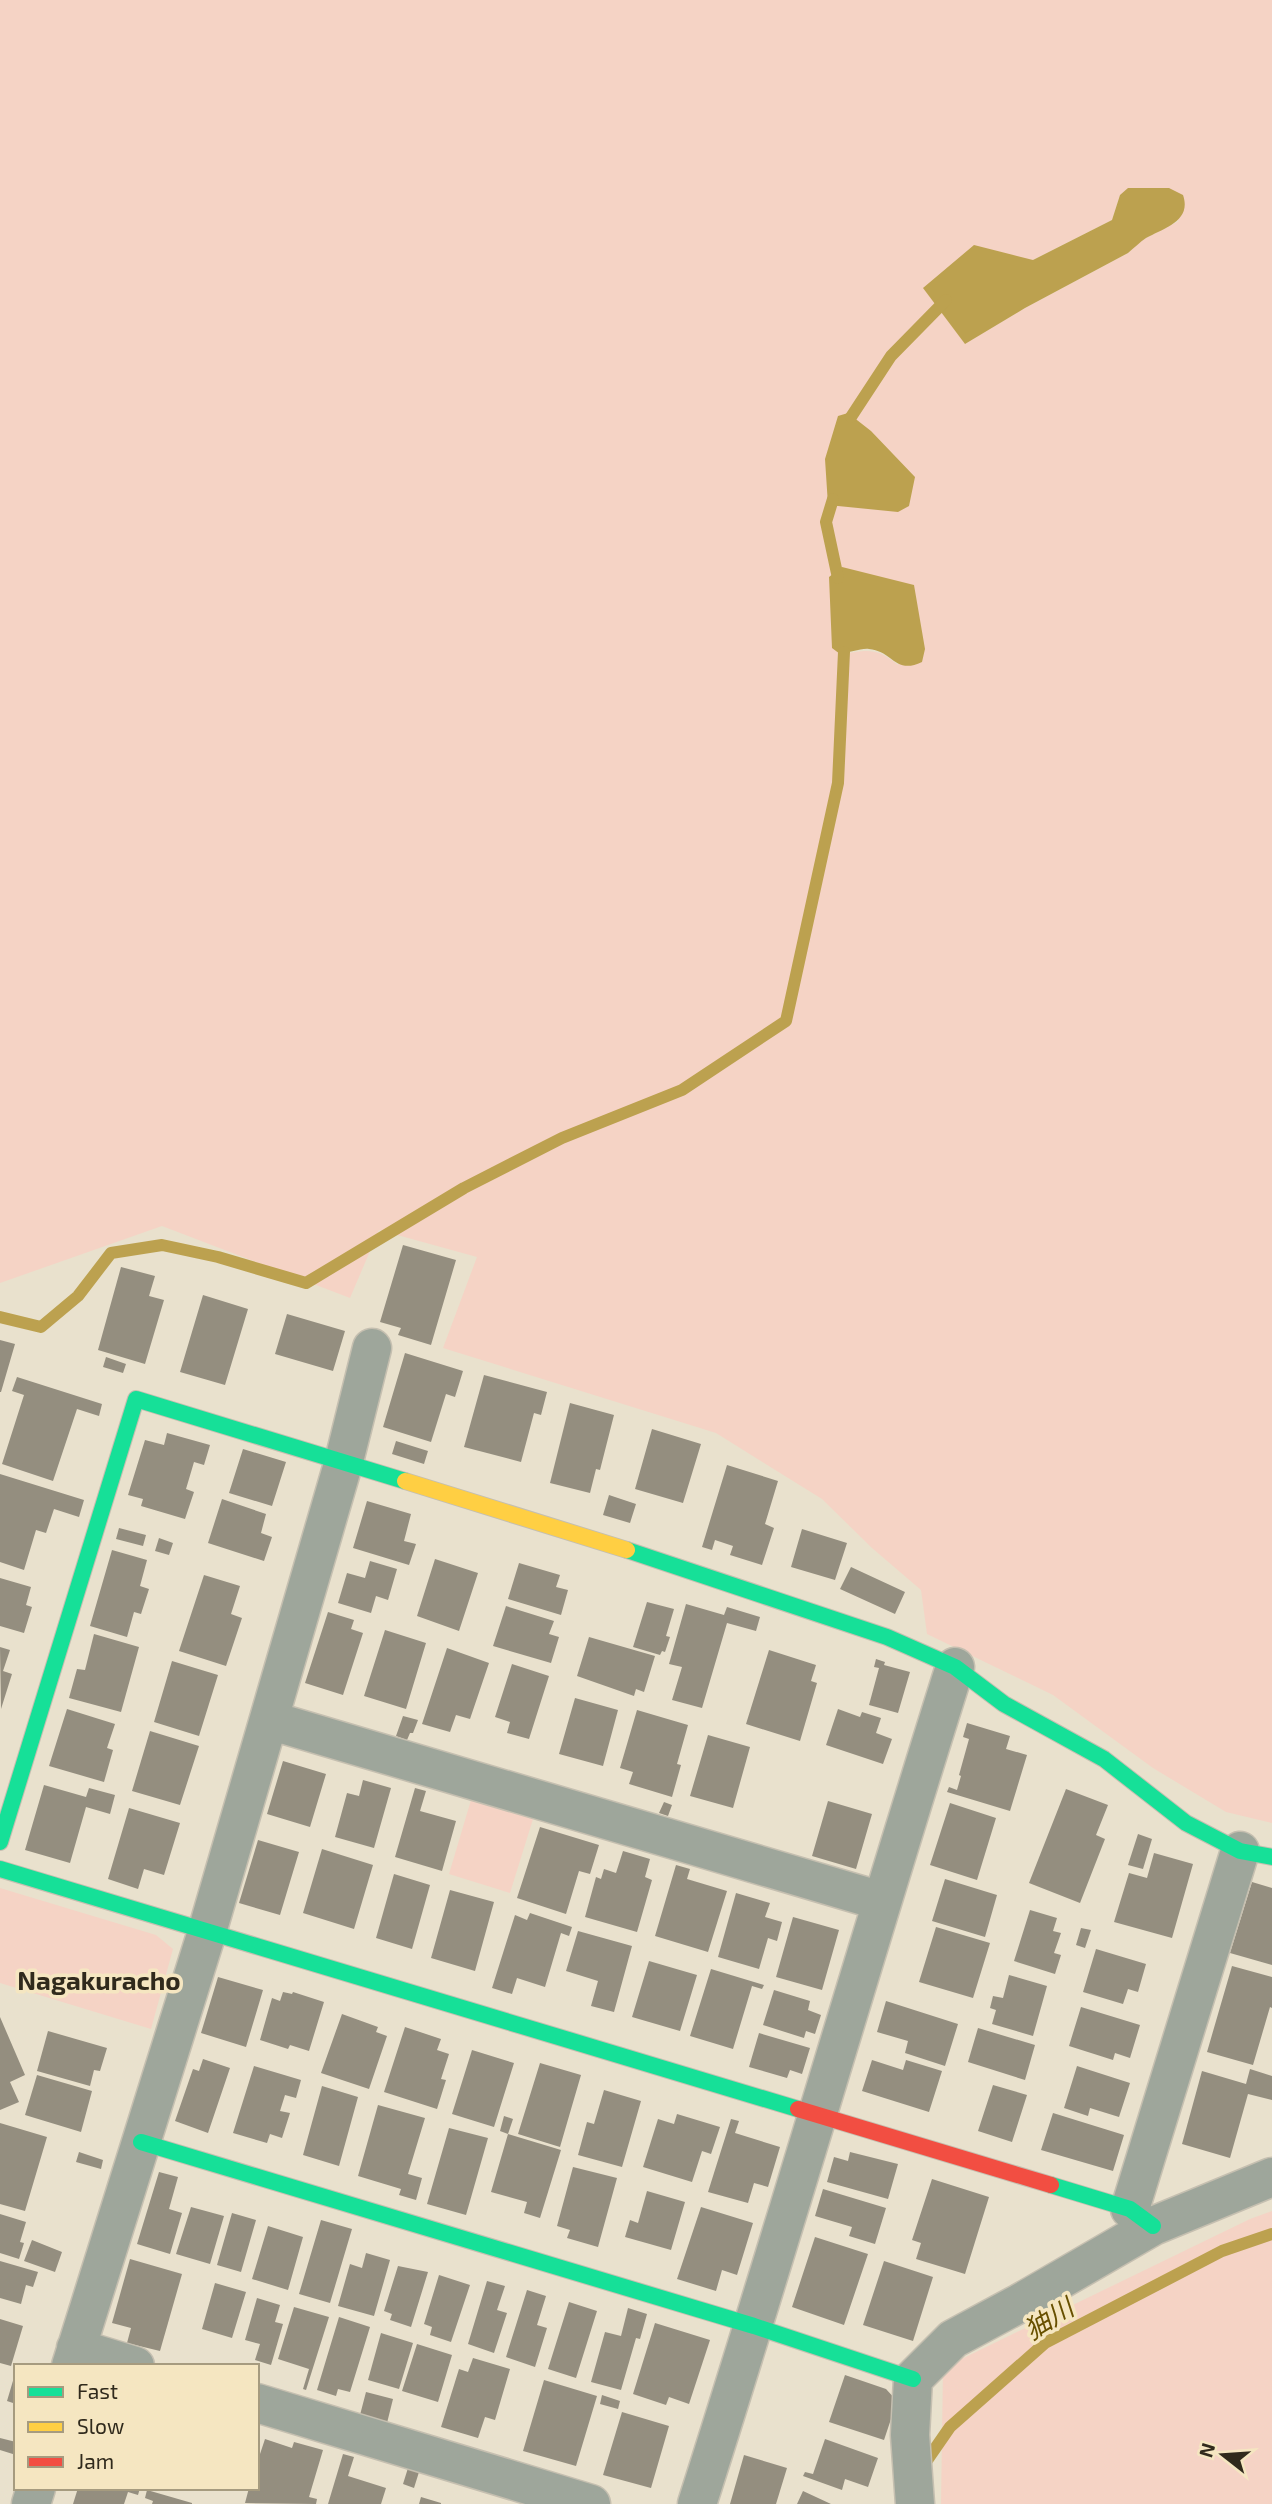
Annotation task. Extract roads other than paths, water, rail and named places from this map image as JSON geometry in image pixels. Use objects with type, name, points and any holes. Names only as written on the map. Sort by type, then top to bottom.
[{"type":"street","points":[[121,2364],[73,2357],[207,1932],[270,1720],[344,1461],[372,1348]]},
{"type":"street","points":[[0,1842],[136,1399],[622,1548],[887,1637],[955,1667],[1004,1704],[1104,1759],[1186,1824],[1256,1854],[1142,2217]]},
{"type":"street","points":[[697,2504],[955,1667]]},
{"type":"street","points":[[270,1720],[881,1901]]},
{"type":"street","points":[[0,1869],[816,2113],[1142,2217]]},
{"type":"street","points":[[141,2143],[754,2326],[913,2379]]},
{"type":"street","points":[[915,2500],[910,2435],[913,2379],[953,2339],[1020,2303],[1142,2217],[1272,2177]]},
{"type":"street","points":[[259,2404],[591,2504]]},
{"type":"waterway","points":[[851,417],[891,356],[946,300]]},
{"type":"waterway","points":[[833,499],[826,522],[838,578]]},
{"type":"waterway","points":[[0,1317],[41,1327],[78,1296],[111,1253],[162,1245],[218,1257],[306,1283],[464,1188],[562,1138],[682,1090],[786,1021],[838,783],[844,652]]},
{"type":"waterway","name":"㹨川","points":[[923,2466],[950,2427],[1045,2343],[1222,2251],[1272,2234]]},
{"type":"district","name":"Nagakuracho","points":[[99,1981]]}]
